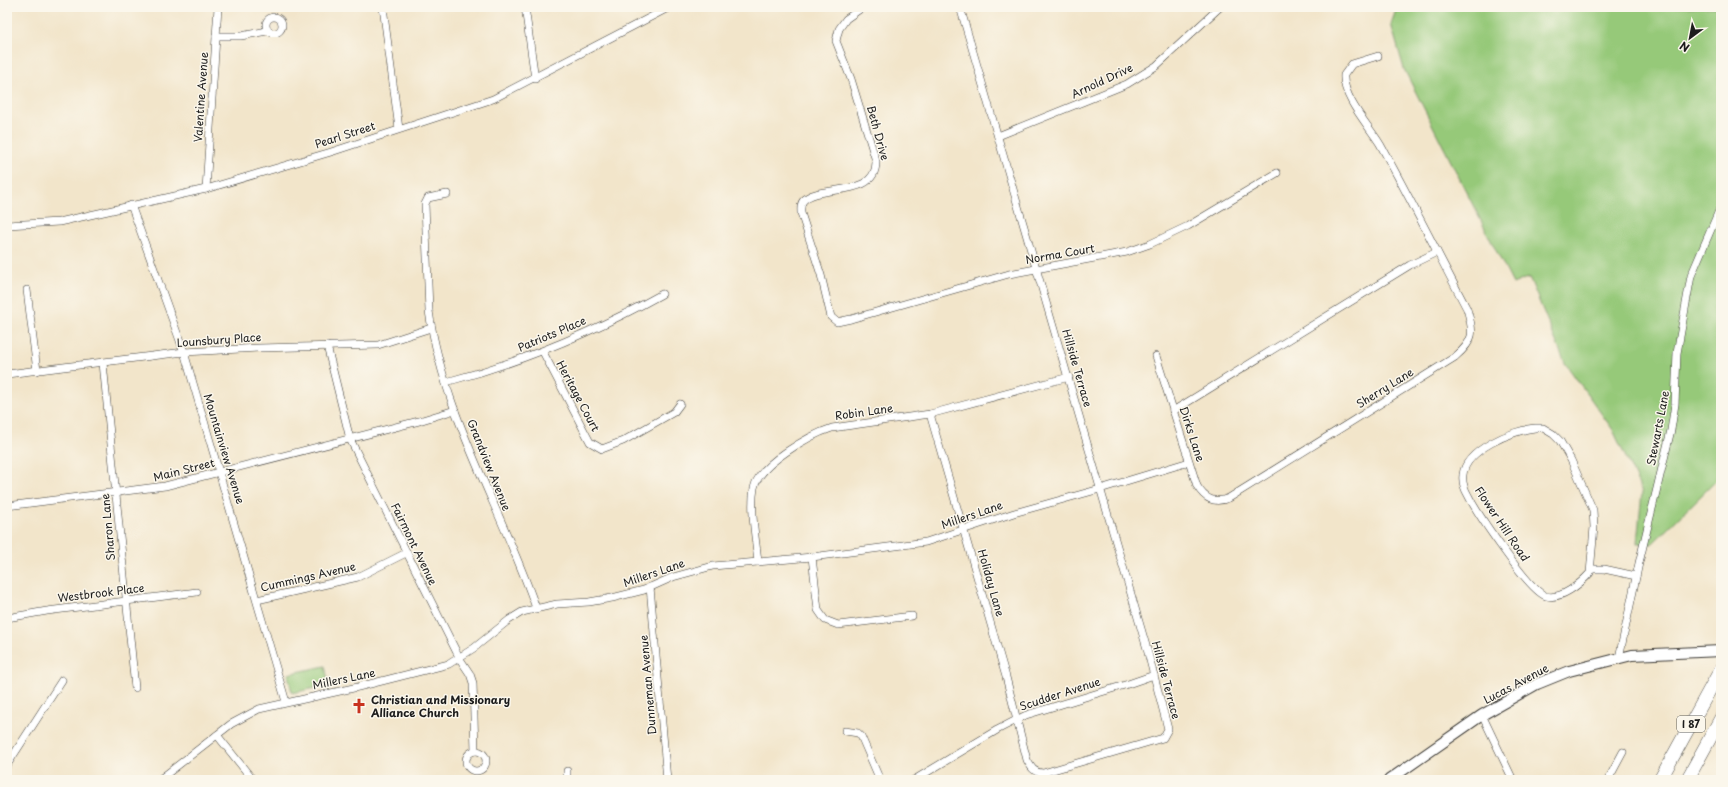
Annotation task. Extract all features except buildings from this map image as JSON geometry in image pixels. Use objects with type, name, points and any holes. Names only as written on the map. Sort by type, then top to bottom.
[{"type":"highway","name":"I 87","points":[[1660,780],[1721,669]]},
{"type":"highway","name":"I 87","points":[[1687,780],[1721,718]]},
{"type":"street","name":"Valentine Avenue","points":[[206,189],[218,7]]},
{"type":"street","points":[[383,7],[399,129]]},
{"type":"street","points":[[525,7],[534,79]]},
{"type":"street","name":"Pearl Street","points":[[7,225],[59,222],[206,189],[332,152],[493,99],[670,7]]},
{"type":"street","name":"Beth Drive","points":[[833,320],[801,213],[804,200],[811,196],[847,188],[867,181],[872,178],[876,170],[876,161],[852,79],[836,41],[839,29],[846,19],[863,7]]},
{"type":"street","name":"Hillside Terrace","points":[[960,7],[1069,377],[1154,674],[1168,729],[1166,735],[1155,741],[1043,773],[1038,773],[1033,770],[1027,759]]},
{"type":"street","name":"Arnold Drive","points":[[998,136],[1094,99],[1127,84],[1156,66],[1196,27],[1220,7]]},
{"type":"street","points":[[216,36],[241,36],[268,31]]},
{"type":"street","name":"Sherry Lane","points":[[1224,500],[1455,357],[1466,348],[1472,336],[1472,328],[1467,309],[1379,143],[1358,111],[1346,88],[1344,75],[1352,64],[1378,56]]},
{"type":"street","name":"Norma Court","points":[[833,320],[837,322],[852,319],[1009,274],[1127,252],[1150,244],[1188,226],[1277,173]]},
{"type":"street","name":"Grandview Avenue","points":[[447,194],[428,198],[426,204],[429,312],[431,328],[454,410],[488,493],[526,578],[536,608]]},
{"type":"street","name":"Mountainview Avenue","points":[[131,205],[184,352],[286,702]]},
{"type":"street","name":"Stewarts Lane","points":[[1619,658],[1636,576],[1672,424],[1675,404],[1677,353],[1691,276],[1721,206]]},
{"type":"street","points":[[1173,411],[1410,265],[1437,252]]},
{"type":"street","points":[[28,290],[37,371]]},
{"type":"street","name":"Patriots Place","points":[[446,382],[480,373],[543,352],[632,311],[662,294]]},
{"type":"street","name":"Lounsbury Place","points":[[7,374],[184,352],[378,345],[431,328]]},
{"type":"street","name":"Fairmont Avenue","points":[[327,346],[350,439],[460,659],[470,674],[473,683],[475,751]]},
{"type":"street","name":"Heritage Court","points":[[543,352],[590,442],[602,449],[624,441],[674,412],[680,404]]},
{"type":"street","name":"Dirks Lane","points":[[1156,356],[1197,486],[1202,494],[1209,500],[1224,500]]},
{"type":"street","name":"Sharon Lane","points":[[103,363],[135,688]]},
{"type":"street","name":"Robin Lane","points":[[758,562],[754,494],[756,482],[770,466],[817,433],[832,428],[930,414],[1069,377]]},
{"type":"street","name":"Main Street","points":[[7,506],[165,486],[350,439],[454,410]]},
{"type":"street","name":"Holiday Lane","points":[[930,414],[964,529],[1027,759]]},
{"type":"street","name":"Flower Hill Road","points":[[1543,428],[1553,434],[1560,441],[1593,510],[1591,568],[1585,579],[1573,588],[1556,596],[1546,596],[1536,590],[1502,548],[1468,495],[1462,477],[1466,466],[1473,456],[1513,432],[1524,429],[1543,428]]},
{"type":"street","name":"Millers Lane","points":[[159,780],[217,735],[243,717],[259,709],[426,671],[460,659],[509,620],[522,612],[557,604],[589,602],[612,598],[650,587],[673,577],[713,566],[812,557],[926,542],[1014,513],[1189,462]]},
{"type":"street","name":"Cummings Avenue","points":[[257,600],[358,577],[406,553]]},
{"type":"street","points":[[812,557],[818,610],[825,620],[838,625],[912,616]]},
{"type":"street","points":[[1591,568],[1604,569],[1636,576]]},
{"type":"street","name":"Dunneman Avenue","points":[[650,587],[666,780]]},
{"type":"street","name":"Westbrook Place","points":[[7,618],[47,611],[198,592]]},
{"type":"street","name":"Lucas Avenue","points":[[1389,780],[1482,715],[1537,684],[1569,671],[1619,658],[1682,652],[1721,651]]},
{"type":"street","name":"Scudder Avenue","points":[[914,780],[1017,720],[1055,706],[1128,684],[1154,674]]},
{"type":"street","points":[[7,765],[62,680]]},
{"type":"street","points":[[1482,715],[1513,780]]},
{"type":"street","points":[[845,732],[858,733],[861,736],[880,780]]},
{"type":"street","points":[[217,735],[252,780]]},
{"type":"street","points":[[1608,780],[1622,752]]},
{"type":"street","points":[[567,771],[567,780]]},
{"type":"green space","points":[[1397,7],[1721,7],[1721,476],[1652,544],[1637,543],[1642,492],[1613,430],[1565,363],[1529,277],[1513,284],[1404,69],[1391,24]]},
{"type":"green space","points":[[325,666],[329,685],[292,693],[288,674]]},
{"type":"place","name":"Christian and Missionary Alliance Church","points":[[359,706]]}]
